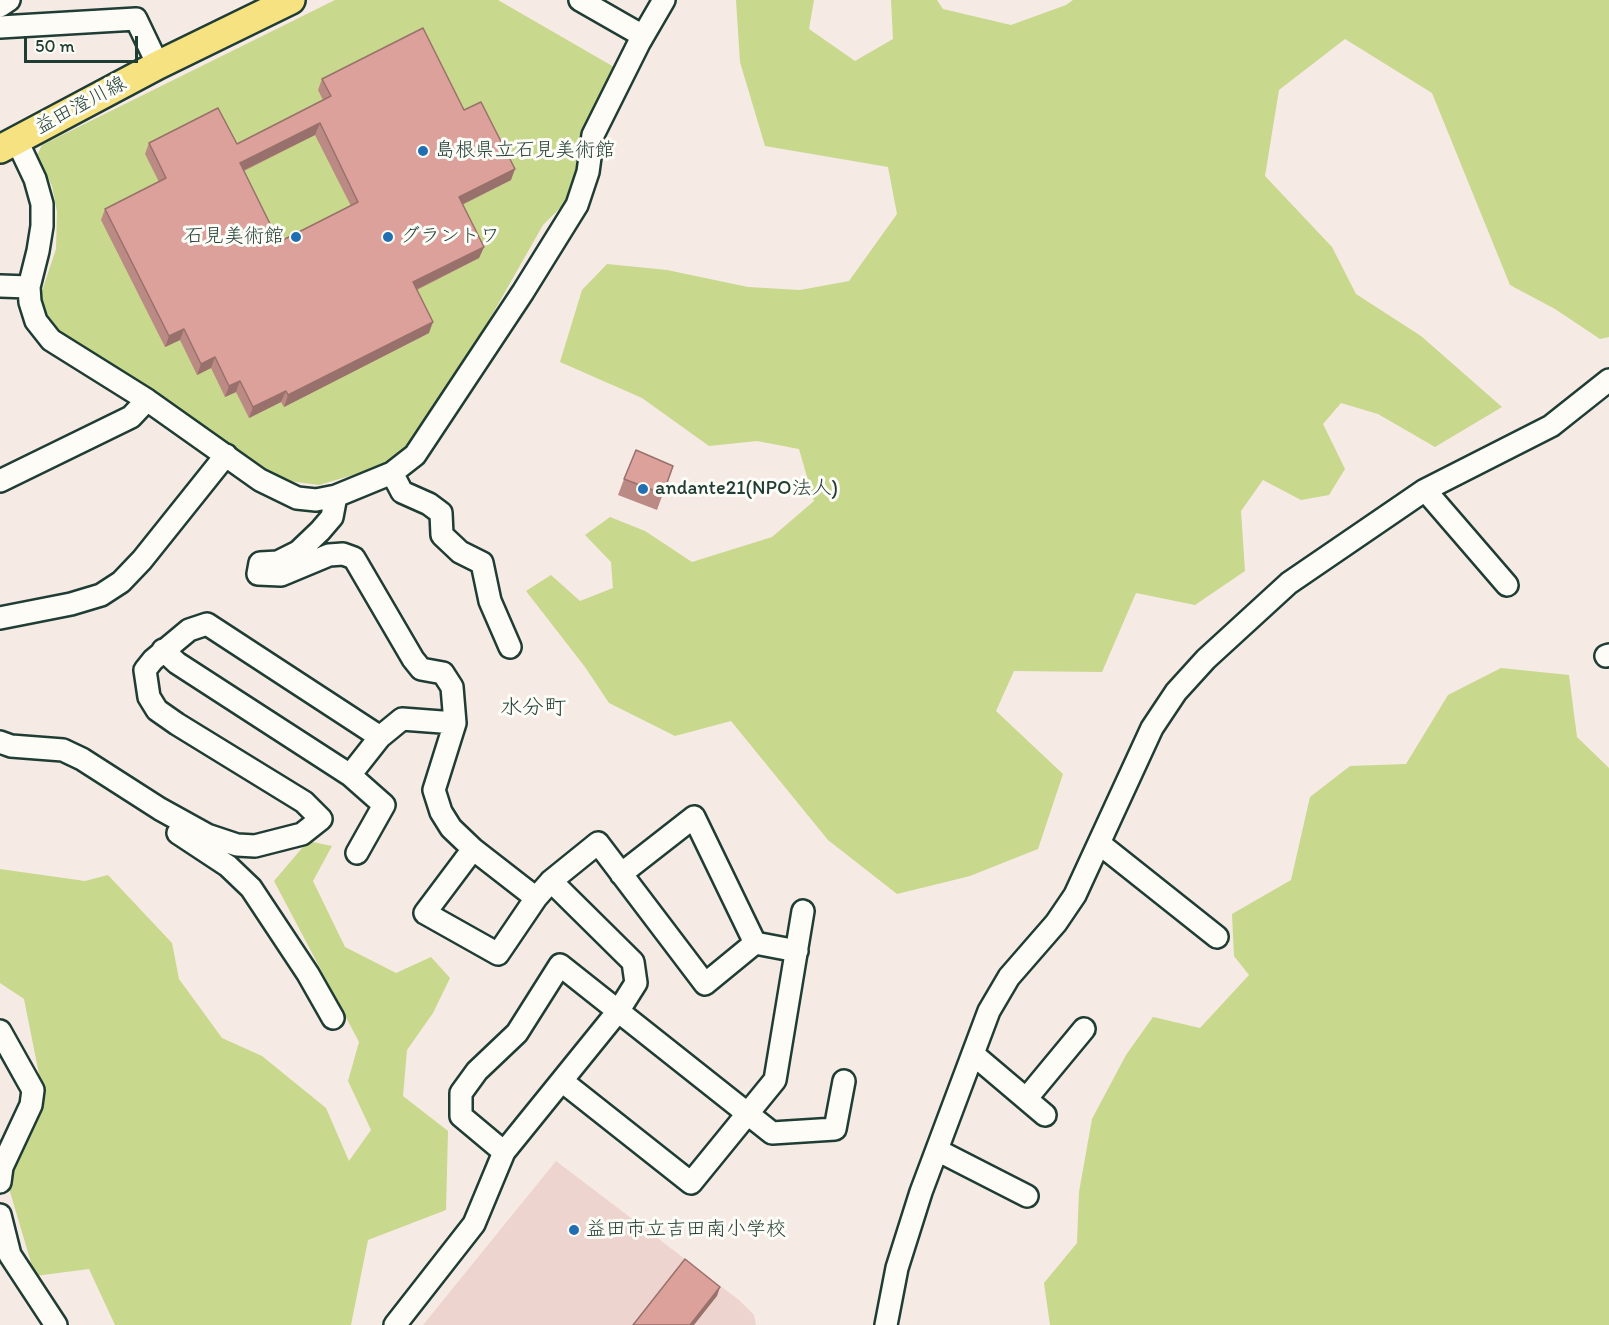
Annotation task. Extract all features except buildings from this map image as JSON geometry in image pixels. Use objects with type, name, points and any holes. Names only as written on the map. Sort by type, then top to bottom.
[{"type":"main road","name":"益田澄川線","points":[[8,145],[158,65],[291,0]]},
{"type":"street","points":[[0,6],[9,0]]},
{"type":"street","points":[[580,0],[643,36]]},
{"type":"street","points":[[8,145],[35,179],[42,204],[42,226],[29,287],[30,302],[36,321],[51,340],[147,400],[260,480],[297,498],[316,500],[336,496],[392,473],[415,455],[524,292],[577,205],[588,172],[592,135],[664,0]]},
{"type":"street","points":[[0,27],[136,19],[158,65]]},
{"type":"street","points":[[0,286],[29,287]]},
{"type":"street","points":[[886,1325],[897,1268],[937,1150],[989,1011],[1009,977],[1075,895],[1152,728],[1176,692],[1206,659],[1289,583],[1425,490],[1551,426],[1609,380]]},
{"type":"street","points":[[0,481],[131,417],[147,400]]},
{"type":"street","points":[[0,618],[71,604],[101,595],[121,582],[142,560],[226,455]]},
{"type":"street","points":[[392,473],[402,492],[429,504],[441,513],[442,535],[460,552],[482,563],[490,601],[510,647]]},
{"type":"street","points":[[1425,490],[1507,585]]},
{"type":"street","points":[[336,496],[332,517],[320,531],[298,552],[278,562],[260,563],[258,574],[281,575],[329,555],[344,554],[354,558],[413,659],[421,669],[442,674],[452,687],[455,723],[434,790],[441,812],[451,828],[473,849],[536,898]]},
{"type":"street","points":[[0,742],[11,746],[63,750],[82,759],[160,809],[207,835],[237,845],[255,846],[302,834],[321,819],[304,802],[157,710],[149,697],[145,670],[163,651],[189,630],[207,624],[380,737]]},
{"type":"street","points":[[163,651],[177,663],[350,775],[384,805],[357,853]]},
{"type":"street","points":[[350,775],[380,737],[402,719],[455,723]]},
{"type":"street","points":[[160,809],[165,822],[177,833],[228,866],[251,888],[308,974],[333,1018]]},
{"type":"street","points":[[621,874],[694,817],[755,944]]},
{"type":"street","points":[[473,849],[425,913],[498,954],[536,898],[552,881],[598,843],[705,984],[755,944],[797,951]]},
{"type":"street","points":[[1100,843],[1217,937]]},
{"type":"street","points":[[395,1325],[474,1224],[504,1152],[619,1011],[636,983],[633,962],[552,881]]},
{"type":"street","points":[[562,1081],[691,1183],[775,1080],[803,911]]},
{"type":"street","points":[[504,1152],[460,1116],[461,1093],[477,1071],[518,1033],[560,965],[772,1133],[836,1129],[844,1081]]},
{"type":"street","points":[[1026,1099],[1084,1029]]},
{"type":"street","points":[[0,1030],[33,1090],[31,1105],[2,1167],[0,1182]]},
{"type":"street","points":[[972,1054],[1045,1115]]},
{"type":"street","points":[[937,1150],[1027,1196]]},
{"type":"street","points":[[0,1215],[10,1255],[56,1325]]},
{"type":"shaded area","name":"益田市立吉田南小学校","points":[[556,1161],[739,1300],[754,1315],[756,1325],[423,1325]]},
{"type":"green space","name":"石見美術館","points":[[335,0],[498,0],[614,67],[583,130],[580,168],[570,198],[543,225],[484,329],[403,451],[383,466],[319,485],[282,480],[253,466],[62,334],[45,311],[41,294],[56,249],[57,212],[52,186],[37,155],[42,145]]},
{"type":"green space","points":[[736,0],[814,0],[809,29],[855,61],[893,39],[891,0],[937,0],[943,9],[1011,25],[1066,5],[1073,0],[1609,0],[1609,337],[1600,339],[1555,309],[1510,285],[1432,93],[1345,39],[1279,90],[1265,176],[1332,247],[1356,294],[1421,336],[1502,407],[1435,447],[1378,414],[1341,403],[1323,424],[1345,469],[1329,495],[1301,500],[1263,480],[1241,511],[1245,571],[1195,605],[1136,593],[1102,672],[1014,671],[996,711],[1063,774],[1038,849],[970,876],[897,894],[828,840],[731,721],[675,736],[609,703],[585,667],[526,591],[551,575],[580,601],[613,588],[611,562],[585,535],[610,517],[645,531],[692,562],[772,537],[814,501],[799,449],[757,441],[709,446],[642,398],[560,362],[582,290],[607,264],[667,270],[748,287],[800,290],[849,281],[897,214],[888,167],[765,146],[740,62]]},
{"type":"green space","points":[[1501,668],[1569,675],[1577,737],[1609,768],[1609,1325],[1050,1325],[1044,1283],[1077,1243],[1079,1192],[1092,1119],[1126,1055],[1153,1017],[1200,1028],[1249,975],[1234,956],[1232,914],[1291,880],[1310,797],[1350,766],[1406,764],[1448,695]]},
{"type":"green space","points":[[308,841],[332,846],[313,881],[345,947],[396,973],[431,957],[450,978],[433,1013],[407,1050],[403,1096],[448,1131],[446,1210],[368,1240],[351,1325],[115,1325],[89,1269],[35,1276],[5,1175],[42,1089],[24,999],[0,983],[0,869],[85,881],[108,875],[172,943],[179,979],[222,1038],[262,1056],[326,1108],[349,1161],[371,1130],[348,1081],[359,1042],[274,881]]},
{"type":"place","name":"島根県立石見美術館","points":[[423,151]]},
{"type":"place","name":"石見美術館","points":[[296,237]]},
{"type":"place","name":"グラントワ","points":[[388,237]]},
{"type":"place","name":"andante21(NPO法人)","points":[[643,489]]},
{"type":"place","name":"益田市立吉田南小学校","points":[[574,1230]]},
{"type":"district","name":"水分町","points":[[533,708]]}]
